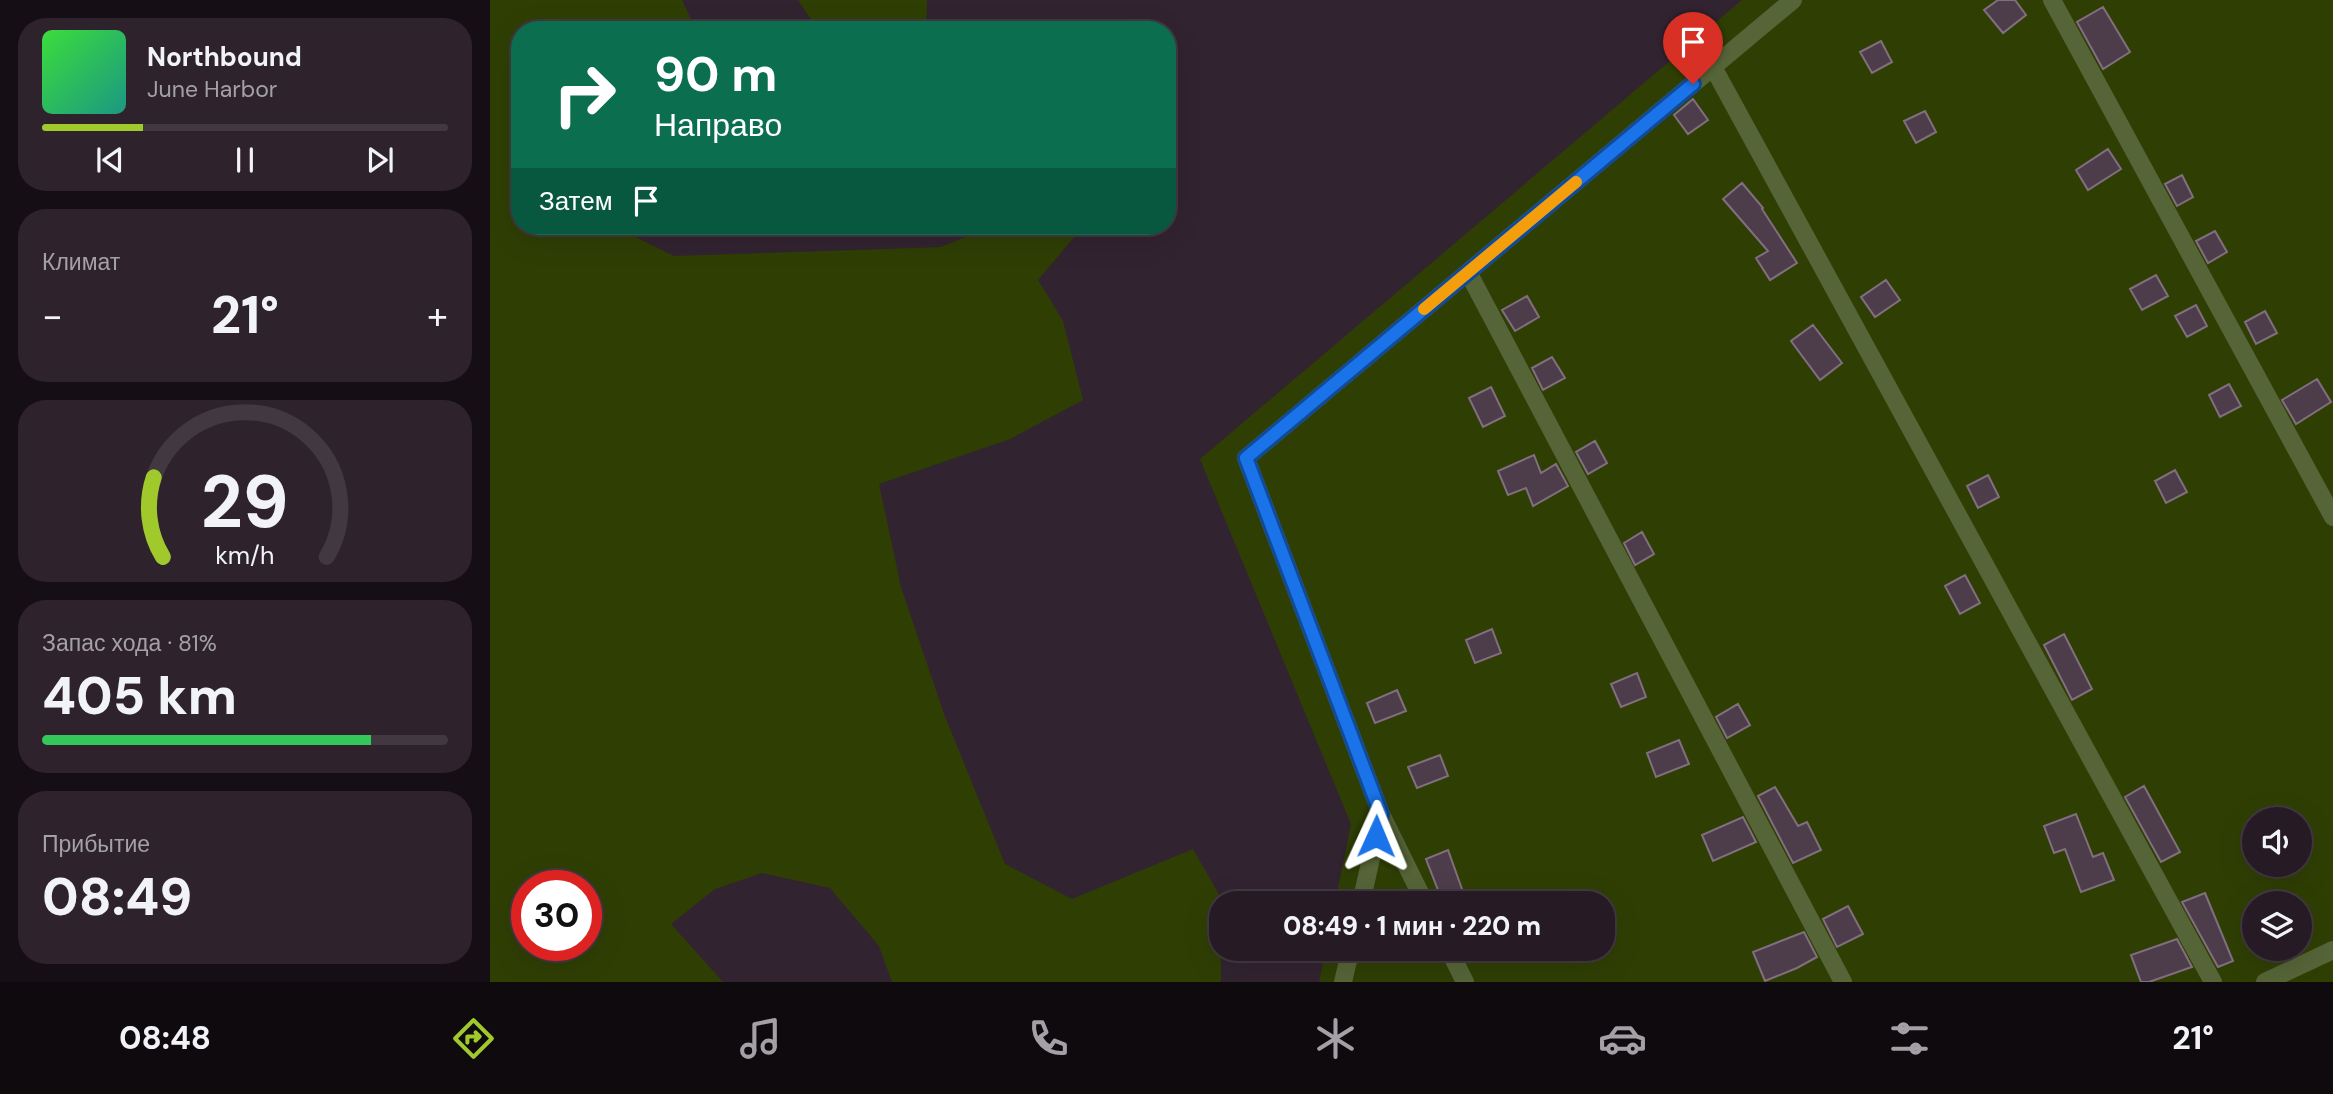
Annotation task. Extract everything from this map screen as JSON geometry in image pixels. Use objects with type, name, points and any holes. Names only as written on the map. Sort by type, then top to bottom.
[{"type":"street","points":[[1419,891],[1381,814],[1246,458],[1793,0]]},
{"type":"street","points":[[2052,0],[2333,517]]},
{"type":"street","points":[[1713,67],[2213,982]]},
{"type":"street","points":[[1468,272],[1843,982]]},
{"type":"street","points":[[1364,891],[1381,814]]},
{"type":"street","points":[[2265,982],[2333,950]]},
{"type":"street","points":[[1343,982],[1348,961]]},
{"type":"street","points":[[1454,961],[1465,982]]},
{"type":"green space","points":[[490,0],[682,0],[692,21],[511,21],[511,235],[631,235],[674,256],[941,247],[970,235],[1076,235],[1038,280],[1063,321],[1083,400],[1010,439],[879,484],[901,587],[944,714],[1005,864],[1072,899],[1193,849],[1217,891],[1209,891],[1209,961],[1221,961],[1221,982],[892,982],[879,946],[830,888],[762,873],[715,889],[671,924],[723,982],[490,982]]},
{"type":"green space","points":[[798,0],[927,0],[926,21],[812,21]]},
{"type":"green space","points":[[1742,0],[2333,0],[2333,982],[1319,982],[1323,961],[1615,961],[1615,891],[1337,891],[1351,824],[1200,459]]},
{"type":"building","points":[[1998,0],[2015,0],[2026,15],[2003,33],[1984,10]]},
{"type":"building","points":[[2103,7],[2130,52],[2103,69],[2077,22]]},
{"type":"building","points":[[1881,41],[1892,62],[1872,73],[1860,52]]},
{"type":"building","points":[[1693,99],[1708,120],[1688,134],[1674,115]]},
{"type":"building","points":[[1925,111],[1936,132],[1916,143],[1904,121]]},
{"type":"building","points":[[2108,149],[2121,169],[2088,190],[2076,170]]},
{"type":"building","points":[[2182,175],[2193,197],[2177,206],[2165,184]]},
{"type":"building","points":[[1742,183],[1763,208],[1797,263],[1770,280],[1756,258],[1768,251],[1723,199]]},
{"type":"building","points":[[2215,231],[2227,252],[2208,263],[2196,241]]},
{"type":"building","points":[[2156,275],[2168,296],[2142,310],[2130,289]]},
{"type":"building","points":[[1886,280],[1900,300],[1875,317],[1861,297]]},
{"type":"building","points":[[1527,296],[1539,317],[1515,331],[1502,310]]},
{"type":"building","points":[[2196,305],[2207,326],[2187,337],[2175,316]]},
{"type":"building","points":[[2265,311],[2277,333],[2256,344],[2245,322]]},
{"type":"building","points":[[1813,325],[1842,363],[1820,380],[1791,341]]},
{"type":"building","points":[[1552,357],[1565,378],[1543,390],[1532,368]]},
{"type":"building","points":[[2317,379],[2331,402],[2296,424],[2282,400]]},
{"type":"building","points":[[2229,384],[2241,406],[2220,417],[2209,395]]},
{"type":"building","points":[[1491,387],[1505,416],[1483,427],[1469,398]]},
{"type":"building","points":[[1595,441],[1607,463],[1588,474],[1576,452]]},
{"type":"building","points":[[1534,455],[1541,473],[1556,464],[1568,486],[1533,506],[1526,488],[1508,495],[1498,471]]},
{"type":"building","points":[[2175,470],[2187,492],[2166,503],[2155,481]]},
{"type":"building","points":[[1988,475],[1999,497],[1978,508],[1967,486]]},
{"type":"building","points":[[1642,532],[1654,554],[1635,565],[1624,543]]},
{"type":"building","points":[[1965,575],[1980,603],[1960,614],[1945,586]]},
{"type":"building","points":[[1492,629],[1501,653],[1475,663],[1466,640]]},
{"type":"building","points":[[2064,634],[2092,689],[2072,700],[2044,645]]},
{"type":"building","points":[[1637,673],[1646,697],[1621,707],[1611,684]]},
{"type":"building","points":[[1397,690],[1406,711],[1375,723],[1367,703]]},
{"type":"building","points":[[1738,704],[1750,725],[1727,738],[1716,717]]},
{"type":"building","points":[[1679,740],[1689,764],[1656,777],[1647,753]]},
{"type":"building","points":[[1440,755],[1448,776],[1417,788],[1408,767]]},
{"type":"building","points":[[2144,786],[2180,852],[2161,862],[2125,797]]},
{"type":"building","points":[[1775,787],[1798,826],[1807,822],[1821,850],[1793,863],[1758,796]]},
{"type":"building","points":[[2076,814],[2093,857],[2103,853],[2114,880],[2081,892],[2065,849],[2054,853],[2044,826]]},
{"type":"building","points":[[1743,817],[1756,842],[1713,861],[1702,835]]},
{"type":"building","points":[[1448,850],[1463,891],[1438,891],[1426,859]]},
{"type":"building","points":[[2205,893],[2233,961],[2218,967],[2182,902]]},
{"type":"building","points":[[1848,906],[1863,934],[1837,947],[1823,919]]},
{"type":"building","points":[[1804,932],[1817,957],[1765,981],[1753,952]]},
{"type":"building","points":[[2177,939],[2192,967],[2149,982],[2141,982],[2131,955]]},
{"type":"slow traffic","points":[[1424,309],[1576,182]]},
{"type":"route","points":[[1376,836],[1381,814],[1246,458],[1693,84]]}]
